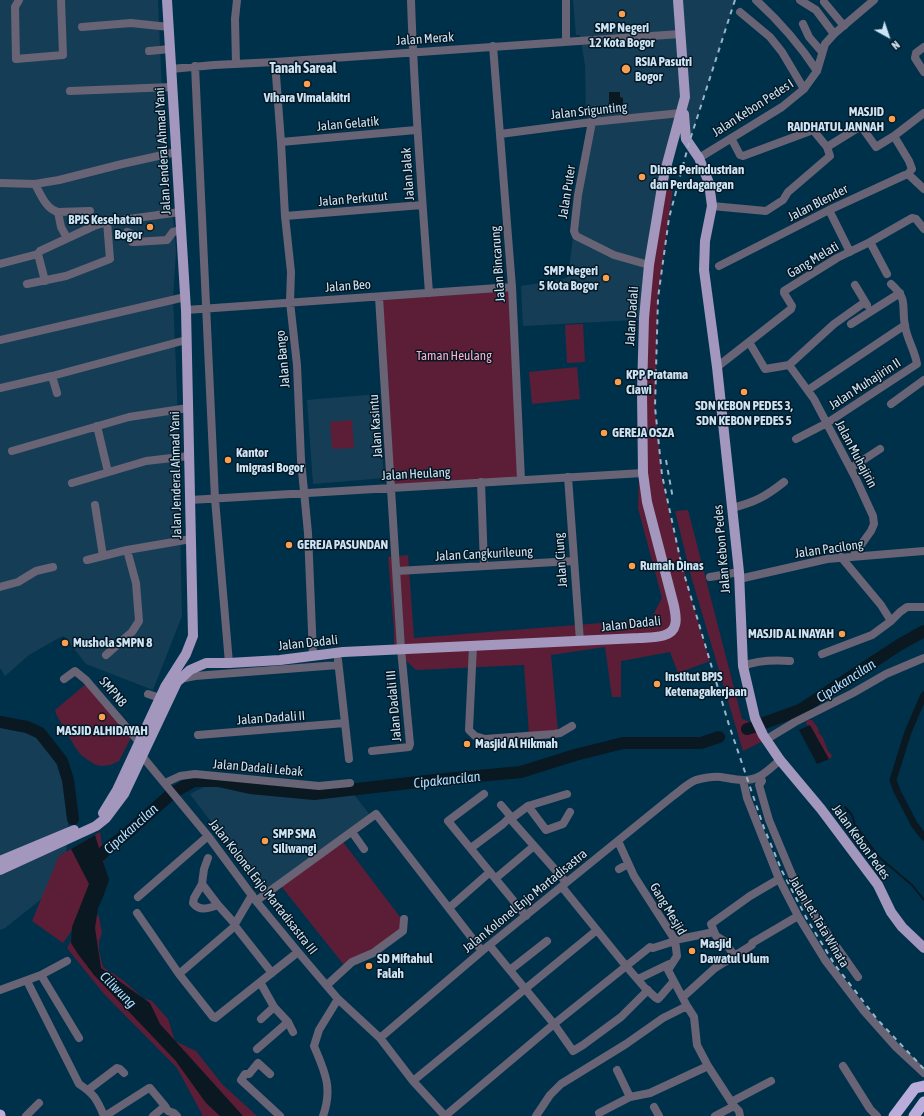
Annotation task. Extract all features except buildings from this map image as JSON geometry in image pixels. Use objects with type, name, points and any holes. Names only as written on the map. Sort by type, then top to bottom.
[{"type":"highway","points":[[894,1116],[921,1092]]},
{"type":"highway","points":[[902,1116],[921,1092]]},
{"type":"highway","points":[[914,1116],[921,1092]]},
{"type":"main road","name":"Jalan Jenderal Ahmad Yani","points":[[121,792],[139,742],[169,680],[184,657],[193,636],[186,310],[167,0]]},
{"type":"main road","points":[[678,0],[685,97]]},
{"type":"main road","name":"Jalan Dadali","points":[[178,681],[190,670],[206,663],[246,661],[282,664],[313,655],[401,649],[664,636],[672,631],[675,626],[674,606],[647,502],[643,473],[643,345],[646,264],[664,175],[682,113],[685,97]]},
{"type":"main road","name":"Jalan Kebon Pedes","points":[[685,97],[684,120],[686,139],[699,158],[709,183],[712,206],[705,241],[704,270],[717,367],[739,575],[743,666],[755,718],[759,729],[780,760],[821,809],[878,884],[891,912],[902,927],[924,948]]},
{"type":"main road","points":[[672,144],[681,138],[686,139]]},
{"type":"main road","points":[[193,636],[193,655],[198,660],[206,663]]},
{"type":"main road","name":"Jalan Jenderal Ahmad Yani","points":[[0,861],[87,828],[104,812],[121,792],[142,756],[178,681]]},
{"type":"main road","name":"Jalan Jenderal Ahmad Yani","points":[[0,870],[61,839]]},
{"type":"street","points":[[19,0],[15,7],[16,59],[63,55],[61,0]]},
{"type":"street","points":[[236,64],[235,19],[237,0]]},
{"type":"street","name":"Jalan Jalak","points":[[411,0],[416,130],[429,293]]},
{"type":"street","points":[[566,0],[566,42]]},
{"type":"street","points":[[756,0],[787,32],[807,56],[816,71]]},
{"type":"street","points":[[800,0],[816,10],[834,34]]},
{"type":"street","name":"Jalan Kebon Pedes I","points":[[699,158],[782,107],[804,89],[816,71],[825,44],[834,34],[874,0]]},
{"type":"street","points":[[824,2],[844,26]]},
{"type":"street","points":[[740,12],[770,37],[786,58],[804,89]]},
{"type":"street","points":[[82,27],[131,23],[169,27]]},
{"type":"street","points":[[803,24],[809,37],[822,52]]},
{"type":"street","name":"Jalan Merak","points":[[172,69],[195,66],[275,62],[680,34]]},
{"type":"street","name":"Jalan Bincarung","points":[[493,46],[512,288],[521,480]]},
{"type":"street","points":[[924,46],[916,53],[916,58],[924,72]]},
{"type":"street","points":[[149,51],[170,49]]},
{"type":"street","name":"Jalan Bango","points":[[275,62],[285,216],[291,272],[290,302],[297,365],[301,460],[305,492],[313,655]]},
{"type":"street","points":[[195,66],[215,499],[225,663],[223,674]]},
{"type":"street","points":[[70,91],[172,87]]},
{"type":"street","name":"Jalan Srigunting","points":[[500,134],[592,122],[682,113]]},
{"type":"street","points":[[827,147],[861,126],[876,146],[894,136],[924,113]]},
{"type":"street","name":"Jalan Puter","points":[[592,122],[578,195],[574,231],[575,234],[576,236],[608,252],[646,264]]},
{"type":"street","name":"Jalan Gelatik","points":[[281,142],[416,130]]},
{"type":"street","points":[[712,206],[766,211],[783,200],[788,192],[830,156],[827,147],[813,130],[743,156],[740,155],[731,138]]},
{"type":"street","points":[[894,136],[912,169],[908,174],[924,190]]},
{"type":"street","points":[[0,183],[35,184],[59,180],[176,152]]},
{"type":"street","name":"Jalan Blender","points":[[704,270],[718,266],[829,210],[908,174]]},
{"type":"street","points":[[35,184],[46,204],[53,211],[90,211]]},
{"type":"street","name":"Jalan Perkutut","points":[[285,216],[422,205]]},
{"type":"street","points":[[829,210],[850,252]]},
{"type":"street","points":[[58,212],[61,227],[67,238]]},
{"type":"street","points":[[0,264],[38,254],[67,238],[107,222],[180,212]]},
{"type":"street","name":"Gang Melati","points":[[717,367],[791,309],[792,306],[784,291],[837,258],[870,242],[912,218],[916,219],[924,229]]},
{"type":"street","points":[[27,284],[45,281],[78,272],[110,259],[107,222]]},
{"type":"street","points":[[128,232],[132,242],[135,242],[166,240],[173,232],[181,230]]},
{"type":"street","points":[[870,242],[887,274]]},
{"type":"street","points":[[38,254],[45,281]]},
{"type":"street","points":[[808,390],[905,325],[904,304],[900,293],[891,284]]},
{"type":"street","points":[[855,285],[871,311]]},
{"type":"street","name":"Jalan Beo","points":[[186,310],[512,288]]},
{"type":"street","points":[[851,324],[900,293]]},
{"type":"street","points":[[0,340],[185,297]]},
{"type":"street","name":"Jalan Kasintu","points":[[379,297],[401,649]]},
{"type":"street","points":[[749,342],[765,369],[789,365],[834,324],[865,302]]},
{"type":"street","name":"Jalan Muhajirin II","points":[[796,439],[826,423],[917,364],[905,325]]},
{"type":"street","points":[[0,388],[52,376],[186,340]]},
{"type":"street","name":"Jalan Muhajirin","points":[[789,365],[808,390],[851,468],[873,516],[874,524],[872,531],[854,556]]},
{"type":"street","points":[[52,376],[57,393]]},
{"type":"street","points":[[891,404],[924,380]]},
{"type":"street","points":[[12,451],[129,417],[188,408]]},
{"type":"street","points":[[97,426],[108,472]]},
{"type":"street","points":[[851,468],[880,449]]},
{"type":"street","points":[[72,483],[146,461],[189,456]]},
{"type":"street","name":"Jalan Heulang","points":[[190,500],[643,473]]},
{"type":"street","name":"Jalan Ciung","points":[[568,477],[580,641]]},
{"type":"street","points":[[481,482],[484,566]]},
{"type":"street","points":[[732,508],[753,502],[767,495],[784,482]]},
{"type":"street","points":[[95,505],[103,556]]},
{"type":"street","points":[[87,560],[127,550],[191,539]]},
{"type":"street","points":[[106,655],[132,632],[140,621],[136,583],[127,550]]},
{"type":"street","name":"Jalan Pacilong","points":[[710,577],[739,575],[841,557],[886,555],[924,551]]},
{"type":"street","points":[[841,557],[881,605],[891,621]]},
{"type":"street","name":"Jalan Cangkurileung","points":[[397,571],[573,561]]},
{"type":"street","points":[[0,587],[18,582],[36,571],[53,567]]},
{"type":"street","points":[[822,654],[872,635],[907,607],[924,607]]},
{"type":"street","points":[[473,646],[469,730],[475,736],[485,739],[554,734],[560,733],[572,726]]},
{"type":"street","name":"Jalan Dadali III","points":[[372,751],[409,747],[410,744],[401,649]]},
{"type":"street","points":[[337,654],[349,759]]},
{"type":"street","points":[[767,739],[795,722],[812,715],[886,674],[924,658]]},
{"type":"street","points":[[743,666],[751,663],[771,660],[790,661]]},
{"type":"street","points":[[246,661],[248,672]]},
{"type":"street","points":[[178,681],[195,676],[248,672],[282,664],[338,665]]},
{"type":"street","name":"SMPN8","points":[[64,678],[75,671],[77,672],[86,680],[139,742]]},
{"type":"street","points":[[148,694],[160,698]]},
{"type":"street","name":"Jalan Dadali II","points":[[198,735],[345,723]]},
{"type":"street","name":"Jalan Kolonel Enjo Martadisastra III","points":[[139,742],[142,756],[208,836],[254,898],[338,999],[380,1038]]},
{"type":"street","name":"Jalan Kolonel Enjo Martadisastra","points":[[380,1038],[482,951],[694,780],[709,777],[721,777],[731,780],[743,780],[760,776],[780,760]]},
{"type":"street","name":"Jalan Dadali Lebak","points":[[165,783],[180,776],[194,774],[319,786],[350,783]]},
{"type":"street","points":[[760,776],[762,781],[759,785],[760,792],[769,820],[805,902],[858,978]]},
{"type":"street","name":"Jalan Let. Tata Winata","points":[[743,780],[747,798],[779,879],[798,916],[825,960],[864,1011],[896,1047],[924,1073]]},
{"type":"street","points":[[484,794],[448,821],[526,916]]},
{"type":"street","points":[[470,848],[528,806],[567,794]]},
{"type":"street","points":[[501,806],[534,846],[597,930],[626,966],[648,990],[658,999],[673,982]]},
{"type":"street","points":[[528,806],[546,830],[563,824],[570,812]]},
{"type":"street","points":[[179,974],[235,925],[254,898],[352,832],[376,814],[482,951]]},
{"type":"street","points":[[352,832],[364,849]]},
{"type":"street","points":[[138,897],[208,836]]},
{"type":"street","name":"Gang Mesjid","points":[[618,841],[628,864],[652,906],[675,940],[677,956],[668,970],[673,982],[694,1017],[697,1045],[708,1066],[732,1104],[739,1111],[740,1116]]},
{"type":"street","points":[[496,878],[534,846]]},
{"type":"street","points":[[208,858],[204,869],[202,884],[194,898],[193,903],[196,907],[201,909],[218,905]]},
{"type":"street","points":[[619,868],[628,864]]},
{"type":"street","points":[[449,908],[490,872]]},
{"type":"street","points":[[734,955],[724,941],[716,936],[711,924],[750,896],[779,879]]},
{"type":"street","points":[[202,884],[272,973]]},
{"type":"street","points":[[137,913],[179,974],[215,1018],[298,952]]},
{"type":"street","points":[[683,997],[715,968],[752,945],[752,943],[762,936],[798,916]]},
{"type":"street","points":[[327,985],[352,962],[373,953],[401,933],[403,931],[404,919]]},
{"type":"street","points":[[413,1081],[597,930]]},
{"type":"street","points":[[380,1038],[413,1081],[445,1116],[554,1024],[650,947],[653,948],[675,940],[714,932]]},
{"type":"street","points":[[510,970],[547,941]]},
{"type":"street","points":[[490,946],[554,1024],[573,1051],[621,1017],[648,990]]},
{"type":"street","points":[[0,990],[27,981],[67,961]]},
{"type":"street","points":[[638,979],[669,964],[671,965]]},
{"type":"street","points":[[40,975],[79,1038]]},
{"type":"street","points":[[27,981],[79,1084],[88,1090],[98,1100],[104,1116],[149,1088],[168,1111],[177,1116]]},
{"type":"street","points":[[260,982],[274,1007],[288,1022],[293,1032]]},
{"type":"street","points":[[323,1116],[328,1096],[325,1072],[314,1046],[318,1030],[338,999]]},
{"type":"street","points":[[536,1116],[550,1095],[561,1084],[626,1044],[663,1018],[687,1006]]},
{"type":"street","points":[[261,1019],[274,1007]]},
{"type":"street","points":[[257,1049],[288,1022]]},
{"type":"street","points":[[270,1074],[258,1064],[249,1074],[245,1074],[241,1080],[280,1116]]},
{"type":"street","points":[[599,1113],[630,1097],[650,1093],[708,1066]]},
{"type":"street","points":[[843,1066],[870,1108],[877,1116]]},
{"type":"street","points":[[88,1090],[117,1068],[124,1074]]},
{"type":"street","points":[[617,1070],[630,1097]]},
{"type":"street","points":[[921,1092],[924,1076]]},
{"type":"street","points":[[715,1116],[771,1081]]},
{"type":"street","points":[[26,1116],[39,1103]]},
{"type":"street","points":[[153,1116],[165,1106]]},
{"type":"street","points":[[654,1107],[660,1116]]},
{"type":"shaded area","points":[[0,0],[158,0],[163,118],[176,250],[173,297],[177,393],[182,616],[153,690],[86,664],[64,636],[29,655],[5,676],[0,668]]},
{"type":"shaded area","points":[[573,0],[735,0],[689,143],[681,138],[672,144],[644,321],[634,320],[523,326],[521,286],[560,280],[568,277],[591,123],[586,113],[585,65],[580,35],[576,35]]},
{"type":"shaded area","points":[[378,394],[384,478],[313,484],[307,400]]},
{"type":"shaded area","points":[[0,726],[13,726],[41,739],[64,775],[69,806],[66,856],[44,897],[5,928],[0,930]]},
{"type":"shaded area","name":"SMP SMA Siliwangi","points":[[206,786],[314,795],[352,792],[370,815],[262,894],[240,860],[190,794]]},
{"type":"green space","points":[[673,189],[658,298],[655,407],[662,478],[671,520],[692,601],[710,661],[678,673],[670,652],[621,661],[621,697],[612,697],[605,647],[551,655],[558,732],[529,734],[524,665],[416,670],[394,649],[394,630],[388,557],[408,555],[414,638],[651,619],[662,598],[638,508],[644,321],[662,190]]},
{"type":"green space","name":"Taman Heulang","points":[[512,287],[521,480],[388,488],[379,297]]},
{"type":"green space","points":[[583,324],[585,362],[567,363],[565,325]]},
{"type":"green space","points":[[577,367],[580,399],[532,404],[529,372]]},
{"type":"green space","points":[[352,420],[354,448],[332,449],[330,422]]},
{"type":"green space","points":[[688,510],[742,719],[758,725],[767,739],[743,751],[691,576],[675,511]]},
{"type":"green space","points":[[86,684],[134,732],[119,761],[110,765],[101,766],[94,764],[81,755],[56,714],[55,710]]},
{"type":"green space","points":[[808,720],[812,720],[818,728],[829,753],[832,755],[831,758],[829,759],[826,757],[806,723]]},
{"type":"green space","points":[[100,832],[106,877],[92,902],[63,943],[32,921],[59,856]]},
{"type":"green space","points":[[343,842],[400,917],[401,925],[400,930],[391,939],[344,965],[281,886]]},
{"type":"green space","name":"Ciliwung","points":[[96,912],[99,917],[102,933],[99,941],[99,951],[103,967],[124,981],[144,999],[151,1000],[168,1019],[175,1041],[196,1051],[222,1084],[257,1116],[203,1116],[177,1068],[104,994],[67,948],[85,915]]},
{"type":"water","points":[[609,92],[620,92],[620,97],[623,98],[623,109],[609,109]]},
{"type":"water","points":[[810,725],[829,759],[817,764],[799,730]]},
{"type":"water","name":"Ciliwung","points":[[95,835],[109,880],[98,908],[95,928],[101,968],[150,1003],[160,1024],[243,1116],[220,1116],[206,1103],[175,1060],[94,975],[71,943],[72,927],[89,884],[71,849]]},
{"type":"waterway","name":"Cipakancilan","points":[[764,723],[800,710],[899,645],[924,631]]},
{"type":"waterway","points":[[924,695],[908,732],[893,780],[914,824],[924,837]]},
{"type":"waterway","name":"Cipakancilan","points":[[800,710],[801,716]]},
{"type":"waterway","name":"Ciliwung","points":[[0,722],[27,727],[40,733],[62,761],[68,780],[73,819]]},
{"type":"waterway","name":"Cipakancilan","points":[[747,729],[754,727]]},
{"type":"waterway","name":"Cipakancilan","points":[[174,792],[194,781],[218,781],[250,788],[314,794],[521,772],[575,755],[623,743],[701,743],[719,737]]},
{"type":"waterway","name":"Cipakancilan","points":[[92,863],[170,795]]},
{"type":"waterway","points":[[845,807],[852,815],[855,825],[879,857],[912,885],[924,900]]},
{"type":"railway","points":[[735,0],[689,143],[669,218],[658,298],[655,407],[662,475],[682,567],[729,725],[764,828],[782,871],[808,921],[835,965],[877,1019],[924,1069]]},
{"type":"railway","points":[[666,460],[673,499]]},
{"type":"place","name":"SMP Negeri 12 Kota Bogor","points":[[622,14]]},
{"type":"place","name":"RSIA Pasutri Bogor","points":[[626,69]]},
{"type":"place","name":"Vihara Vimalakitri","points":[[307,84]]},
{"type":"place","name":"MASJID RAIDHATUL JANNAH","points":[[892,119]]},
{"type":"place","name":"Dinas Perindustrian dan Perdagangan","points":[[642,177]]},
{"type":"place","name":"BPJS Kesehatan Bogor","points":[[150,227]]},
{"type":"place","name":"SMP Negeri 5 Kota Bogor","points":[[606,278]]},
{"type":"place","name":"KPP Pratama Ciawi","points":[[618,382]]},
{"type":"place","name":"SDN KEBON PEDES 3, SDN KEBON PEDES 5","points":[[744,392]]},
{"type":"place","name":"GEREJA OSZA","points":[[604,433]]},
{"type":"place","name":"Kantor Imigrasi Bogor","points":[[228,460]]},
{"type":"place","name":"GEREJA PASUNDAN","points":[[289,545]]},
{"type":"place","name":"Rumah Dinas","points":[[632,566]]},
{"type":"place","name":"MASJID AL INAYAH","points":[[842,634]]},
{"type":"place","name":"Mushola SMPN 8","points":[[65,643]]},
{"type":"place","name":"Institut BPJS Ketenagakerjaan","points":[[657,684]]},
{"type":"place","name":"MASJID ALHIDAYAH","points":[[102,717]]},
{"type":"place","name":"Masjid Al Hikmah","points":[[467,744]]},
{"type":"place","name":"SMP SMA Siliwangi","points":[[265,841]]},
{"type":"place","name":"Masjid Dawatul Ulum","points":[[692,951]]},
{"type":"place","name":"SD Miftahul Falah","points":[[369,966]]},
{"type":"district","name":"Tanah Sareal","points":[[303,69]]}]
